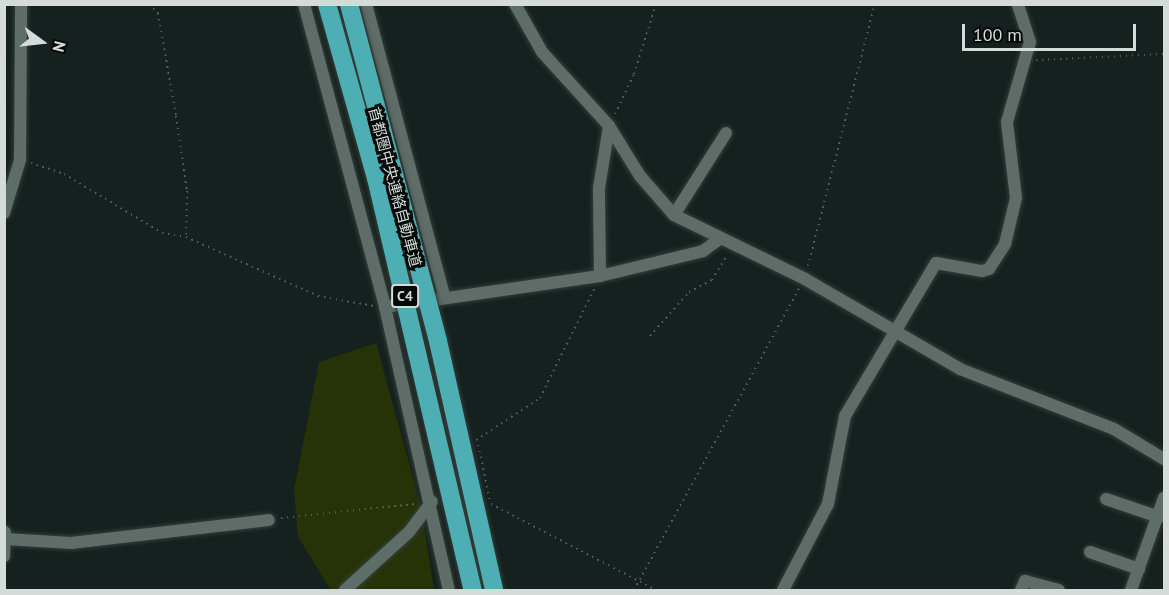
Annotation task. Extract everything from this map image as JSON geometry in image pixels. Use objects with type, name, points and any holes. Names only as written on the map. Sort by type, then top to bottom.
[{"type":"highway","name":"首都圏中央連絡自動車道","points":[[327,4],[376,178],[473,591]]},
{"type":"highway","name":"首都圏中央連絡自動車道","points":[[349,4],[438,341],[494,591]]},
{"type":"street","points":[[4,213],[20,160],[21,4]]},
{"type":"street","points":[[304,4],[386,307],[432,502],[449,591]]},
{"type":"street","points":[[366,4],[444,296]]},
{"type":"street","points":[[515,4],[542,52],[609,126],[640,176],[674,215],[718,240],[804,279],[960,369],[1114,429],[1164,459]]},
{"type":"street","points":[[783,591],[828,504],[844,416],[936,263],[982,271],[989,269],[1005,244],[1016,198],[1007,123],[1030,42],[1018,4]]},
{"type":"street","points":[[600,276],[599,188],[609,126]]},
{"type":"street","points":[[674,215],[726,133]]},
{"type":"street","points":[[386,307],[444,296],[600,276],[703,251],[718,240]]},
{"type":"street","points":[[1131,591],[1164,498]]},
{"type":"street","points":[[1106,499],[1159,517]]},
{"type":"street","points":[[345,591],[409,532],[432,502]]},
{"type":"street","points":[[4,556],[5,535],[71,543],[269,520]]},
{"type":"street","points":[[1090,552],[1139,569]]},
{"type":"street","points":[[1021,591],[1025,581],[1059,591]]},
{"type":"path","points":[[149,4],[158,12],[176,116],[187,191],[186,237]]},
{"type":"path","points":[[609,126],[634,74],[656,4]]},
{"type":"path","points":[[634,591],[804,279],[875,4]]},
{"type":"path","points":[[1024,61],[1164,54]]},
{"type":"path","points":[[20,160],[64,174],[154,229],[186,237],[318,296],[386,307]]},
{"type":"path","points":[[650,336],[689,292],[712,280],[733,245]]},
{"type":"path","points":[[466,444],[477,440],[540,398],[600,276]]},
{"type":"path","points":[[477,440],[494,515]]},
{"type":"path","points":[[269,520],[432,502]]},
{"type":"path","points":[[491,504],[656,591]]},
{"type":"green space","points":[[376,343],[421,507],[434,590],[331,590],[298,537],[294,490],[319,362]]}]
